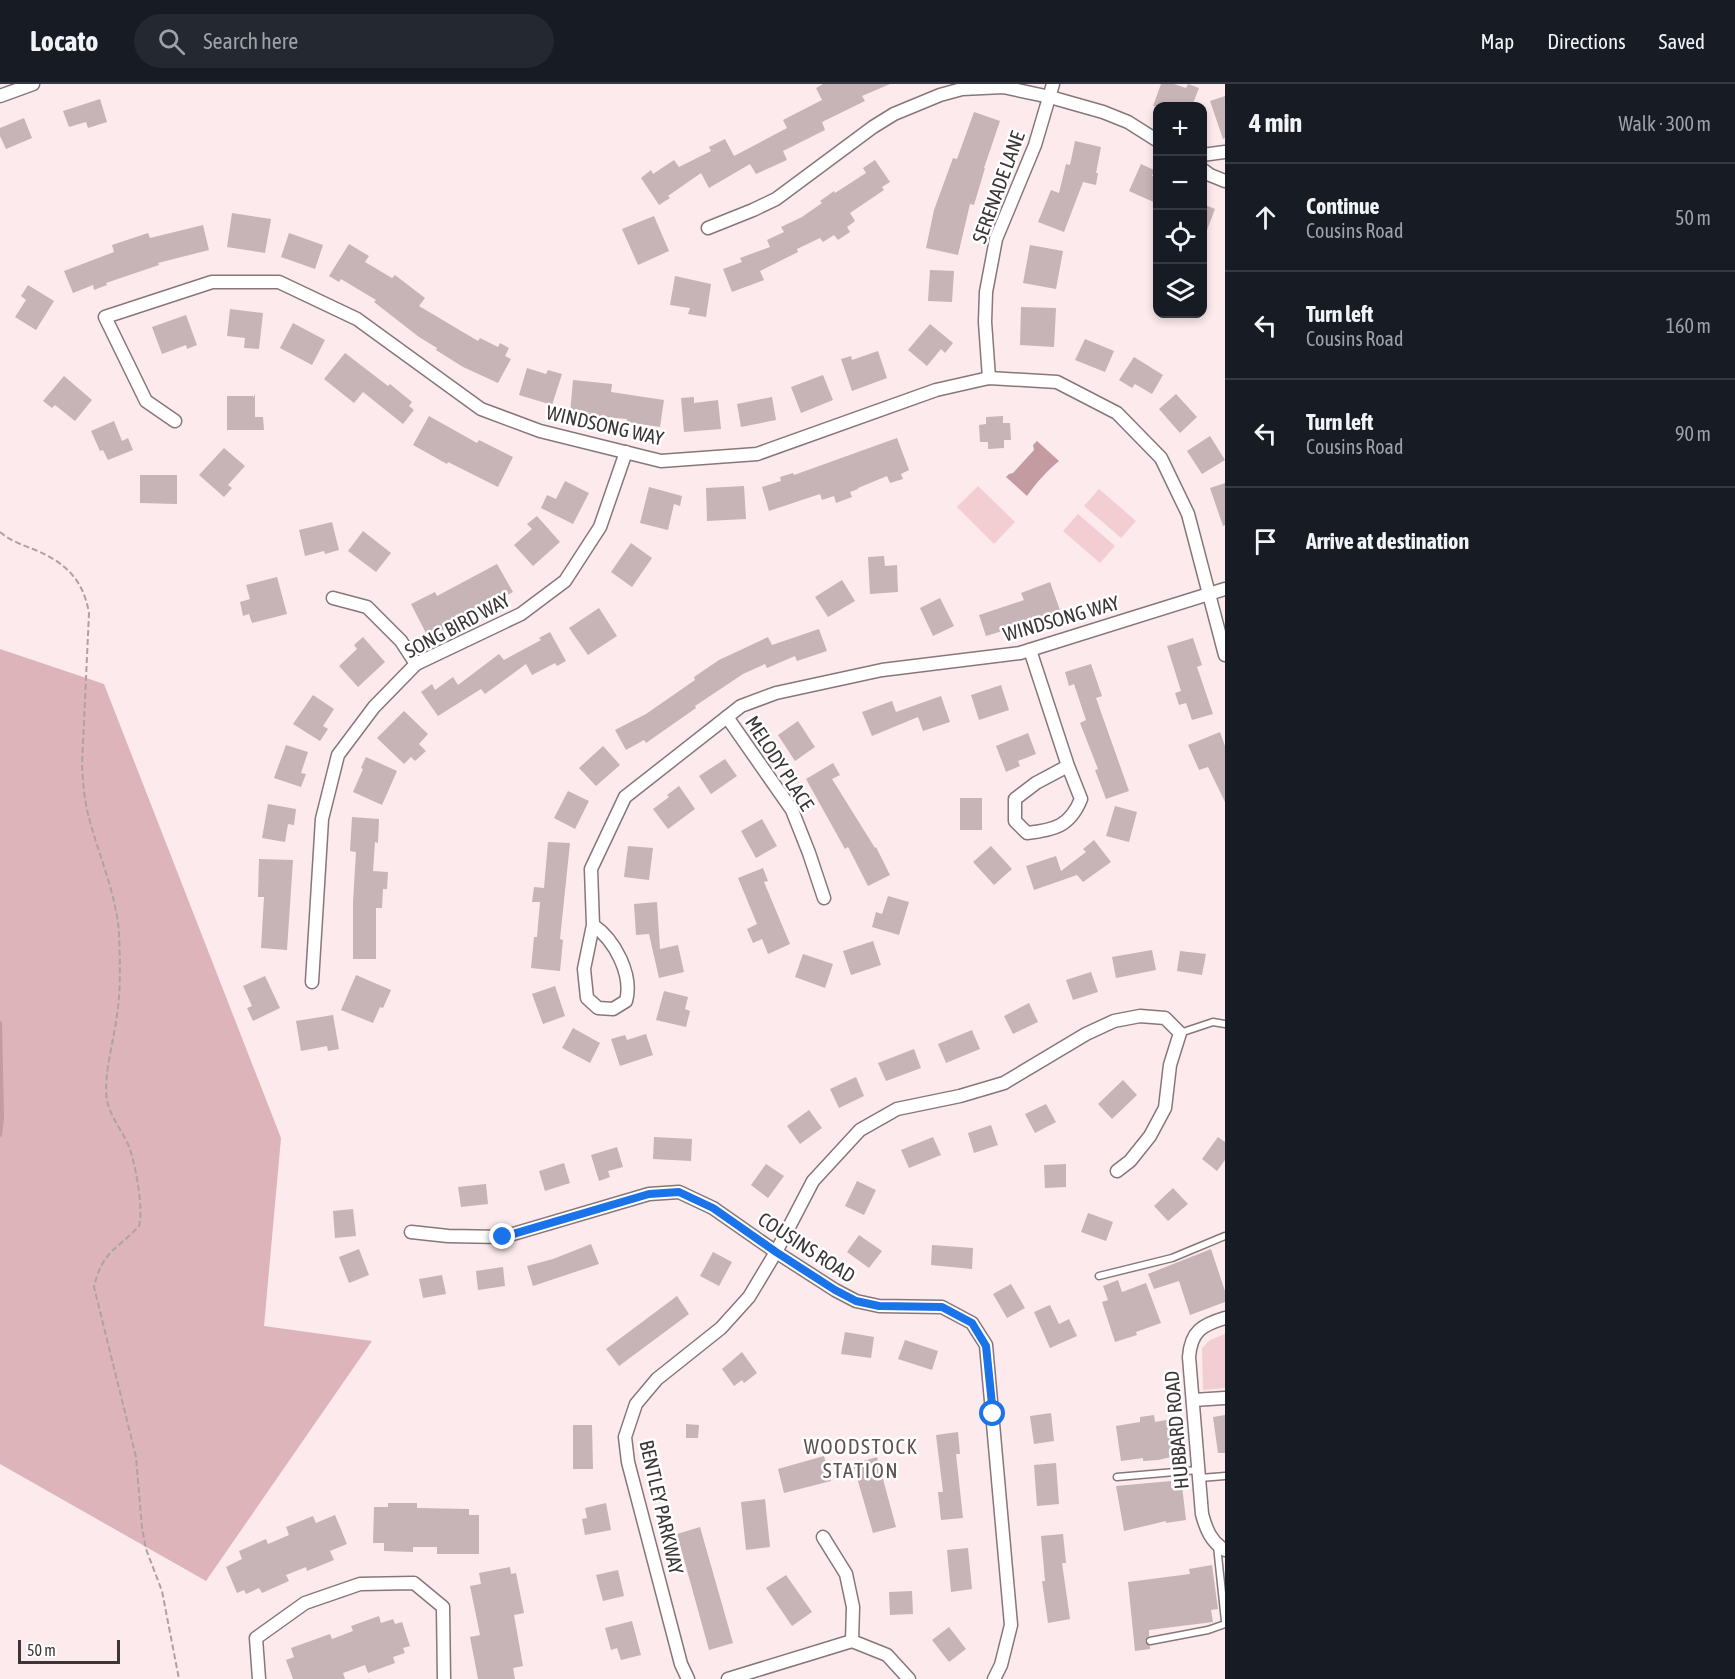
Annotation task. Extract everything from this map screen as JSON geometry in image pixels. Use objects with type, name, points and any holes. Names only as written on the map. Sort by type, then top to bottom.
[{"type":"street","points":[[6,91],[33,84]]},
{"type":"street","name":"SERENADE LANE","points":[[988,378],[986,292],[996,239],[1035,145],[1053,84]]},
{"type":"street","points":[[708,228],[776,199],[873,127],[915,104],[962,89],[982,86],[1003,87],[1050,97],[1103,112],[1128,122],[1153,138]]},
{"type":"street","points":[[1207,154],[1225,152]]},
{"type":"street","points":[[1207,172],[1225,181]]},
{"type":"street","name":"WINDSONG WAY","points":[[175,421],[146,401],[105,317],[212,282],[279,282],[357,319],[481,409],[540,431],[660,461],[757,454],[936,390],[988,378],[1057,382],[1117,413],[1161,458],[1188,514],[1225,656]]},
{"type":"street","name":"SONG BIRD WAY","points":[[312,982],[322,819],[338,755],[374,707],[416,664],[521,614],[565,581],[600,527],[626,452]]},
{"type":"street","name":"WINDSONG WAY","points":[[593,925],[602,931],[610,943],[628,980],[626,1001],[613,1009],[598,1008],[587,998],[584,969],[593,925],[591,869],[625,797],[741,706],[776,693],[882,670],[1020,653],[1225,589]]},
{"type":"street","points":[[333,598],[367,607],[401,641],[416,664]]},
{"type":"street","points":[[1030,650],[1081,799],[1075,815],[1051,830],[1027,833],[1015,821],[1015,799],[1036,783],[1068,766]]},
{"type":"street","name":"MELODY PLACE","points":[[727,717],[792,810],[824,898]]},
{"type":"street","name":"BENTLEY PARKWAY","points":[[688,1679],[681,1664],[628,1462],[625,1437],[636,1404],[657,1379],[722,1328],[749,1297],[776,1252],[813,1181],[860,1130],[897,1109],[960,1096],[1004,1083],[1086,1034],[1114,1021],[1140,1016],[1165,1018],[1180,1033]]},
{"type":"street","points":[[1117,1171],[1130,1161],[1150,1136],[1165,1108],[1170,1065],[1180,1033]]},
{"type":"street","name":"COUSINS ROAD","points":[[411,1232],[448,1236],[503,1237],[649,1194],[679,1192],[713,1208],[776,1252],[856,1301],[879,1306],[942,1307],[972,1323],[986,1346],[1011,1625],[1001,1665],[994,1679]]},
{"type":"street","name":"HUBBARD ROAD","points":[[1221,1547],[1205,1526],[1189,1357],[1193,1337],[1201,1327],[1225,1317]]},
{"type":"street","points":[[1193,1400],[1225,1398]]},
{"type":"street","points":[[823,1537],[846,1574],[853,1607],[852,1641]]},
{"type":"street","points":[[259,1679],[256,1638],[305,1603],[360,1584],[414,1583],[443,1607],[444,1679]]},
{"type":"street","points":[[728,1679],[852,1641],[887,1655],[909,1679]]},
{"type":"lane","points":[[1180,1033],[1212,1022],[1225,1024]]},
{"type":"lane","points":[[1099,1276],[1172,1258],[1225,1236]]},
{"type":"lane","points":[[1117,1477],[1199,1474],[1225,1476]]},
{"type":"lane","points":[[1150,1641],[1208,1630],[1225,1623],[1221,1547]]},
{"type":"path","points":[[0,532],[19,544],[48,555],[68,570],[80,583],[89,613],[82,765],[84,788],[88,814],[114,900],[121,969],[107,1099],[111,1113],[127,1142],[142,1207],[139,1226],[104,1259],[94,1287],[136,1456],[142,1528],[148,1556],[162,1591],[179,1679]]},
{"type":"shaded area","points":[[1037,441],[1059,461],[1027,496],[1006,477],[1013,473],[1034,450],[1033,445]]},
{"type":"shaded area","points":[[978,486],[1015,522],[994,544],[957,507]]},
{"type":"shaded area","points":[[1099,489],[1136,521],[1121,538],[1084,506]]},
{"type":"shaded area","points":[[1078,514],[1115,546],[1100,563],[1063,531]]},
{"type":"shaded area","points":[[0,649],[104,684],[281,1138],[264,1326],[372,1341],[206,1581],[0,1464]]},
{"type":"shaded area","points":[[1225,1334],[1225,1388],[1203,1390],[1202,1348],[1210,1340]]},
{"type":"building","points":[[823,84],[890,84],[862,96],[865,101],[822,122],[825,130],[783,151],[787,160],[756,174],[750,164],[709,188],[701,173],[659,205],[641,178],[651,170],[653,174],[674,160],[679,167],[711,151],[709,147],[725,139],[734,156],[787,128],[783,120],[822,100],[816,88]]},
{"type":"building","points":[[1161,84],[1174,84],[1186,88],[1188,84],[1199,88],[1194,102],[1154,102]]},
{"type":"building","points":[[1225,96],[1225,138],[1223,139],[1210,101]]},
{"type":"building","points":[[100,99],[107,122],[88,128],[86,122],[69,127],[63,111]]},
{"type":"building","points":[[974,112],[1000,121],[974,205],[970,204],[958,255],[926,248],[934,210],[953,158],[957,159]]},
{"type":"building","points":[[24,118],[32,138],[6,149],[0,136],[0,128]]},
{"type":"building","points":[[1075,141],[1101,147],[1096,173],[1098,173],[1096,185],[1083,182],[1064,232],[1038,222],[1051,190],[1059,193],[1066,164],[1070,165]]},
{"type":"building","points":[[875,160],[890,182],[882,187],[884,190],[850,213],[855,221],[847,227],[850,232],[838,240],[834,235],[823,242],[820,238],[797,249],[798,252],[760,271],[764,280],[732,292],[723,269],[742,262],[740,258],[770,247],[767,240],[784,232],[781,227],[802,217],[834,191],[835,193],[866,173],[863,168]]},
{"type":"building","points":[[1141,164],[1153,170],[1153,202],[1129,191]]},
{"type":"building","points":[[1207,206],[1215,209],[1207,230]]},
{"type":"building","points":[[232,213],[271,219],[265,253],[227,247]]},
{"type":"building","points":[[654,216],[669,251],[638,265],[622,229]]},
{"type":"building","points":[[203,225],[209,250],[158,263],[159,265],[106,283],[107,285],[94,290],[93,285],[73,293],[64,271],[114,252],[112,245],[148,233],[150,238]]},
{"type":"building","points":[[289,233],[323,245],[315,269],[281,257]]},
{"type":"building","points":[[349,244],[369,256],[365,262],[392,278],[395,275],[425,298],[419,306],[478,341],[480,338],[498,347],[500,343],[509,348],[505,356],[511,359],[498,383],[463,367],[436,350],[437,348],[374,302],[376,300],[341,279],[339,282],[329,276]]},
{"type":"building","points":[[1030,245],[1063,251],[1056,289],[1023,283]]},
{"type":"building","points":[[930,270],[954,271],[952,302],[928,301]]},
{"type":"building","points":[[675,276],[711,284],[706,317],[688,314],[690,308],[670,305]]},
{"type":"building","points":[[28,285],[54,301],[36,330],[15,317],[26,300],[21,296]]},
{"type":"building","points":[[1021,307],[1056,308],[1054,347],[1020,345]]},
{"type":"building","points":[[230,309],[263,313],[259,349],[244,348],[245,338],[227,336]]},
{"type":"building","points":[[186,315],[197,345],[187,349],[186,345],[162,354],[152,327]]},
{"type":"building","points":[[293,323],[325,340],[312,365],[280,348]]},
{"type":"building","points":[[930,324],[953,343],[945,353],[941,349],[927,366],[908,350]]},
{"type":"building","points":[[1085,339],[1114,351],[1105,372],[1075,360]]},
{"type":"building","points":[[878,351],[887,378],[852,391],[841,359],[851,356],[852,360]]},
{"type":"building","points":[[345,353],[412,402],[409,406],[414,410],[403,424],[363,392],[354,403],[324,379]]},
{"type":"building","points":[[1134,357],[1163,375],[1152,394],[1135,384],[1132,388],[1119,380]]},
{"type":"building","points":[[527,368],[546,374],[548,370],[562,374],[552,405],[519,395]]},
{"type":"building","points":[[823,375],[833,400],[801,413],[791,387]]},
{"type":"building","points":[[64,376],[92,400],[75,421],[55,405],[52,408],[43,401]]},
{"type":"building","points":[[573,380],[612,384],[611,392],[664,400],[660,427],[626,422],[627,419],[570,414]]},
{"type":"building","points":[[255,394],[255,417],[263,417],[264,430],[227,430],[227,396],[253,396],[253,398]]},
{"type":"building","points":[[1176,394],[1197,417],[1180,433],[1159,409]]},
{"type":"building","points":[[694,397],[694,403],[718,400],[721,429],[684,432],[681,398]]},
{"type":"building","points":[[772,397],[776,420],[741,427],[737,404]]},
{"type":"building","points":[[429,416],[477,443],[479,440],[513,457],[498,487],[448,462],[447,464],[413,445]]},
{"type":"building","points":[[1003,416],[1003,423],[1010,423],[1011,440],[1004,440],[1004,448],[988,449],[988,442],[980,442],[979,425],[986,424],[986,417]]},
{"type":"building","points":[[114,421],[122,441],[128,438],[133,450],[108,460],[103,450],[100,451],[91,431]]},
{"type":"building","points":[[1210,436],[1225,460],[1202,474],[1187,451]]},
{"type":"building","points":[[897,438],[909,470],[901,474],[903,479],[890,483],[887,476],[850,492],[852,497],[836,503],[834,496],[822,500],[820,494],[769,511],[762,487],[781,481],[780,477],[793,473],[794,475]]},
{"type":"building","points":[[224,448],[245,466],[228,485],[232,488],[224,497],[199,475]]},
{"type":"building","points":[[140,475],[177,475],[177,504],[140,503]]},
{"type":"building","points":[[565,481],[589,493],[573,524],[541,508],[547,495],[556,499]]},
{"type":"building","points":[[1225,483],[1225,525],[1223,526],[1210,488]]},
{"type":"building","points":[[744,486],[746,519],[707,521],[706,488]]},
{"type":"building","points":[[649,487],[682,496],[680,506],[674,504],[668,530],[640,523]]},
{"type":"building","points":[[537,516],[560,542],[533,566],[514,545],[532,529],[527,524]]},
{"type":"building","points":[[332,522],[339,550],[305,556],[299,530]]},
{"type":"building","points":[[363,531],[391,553],[376,572],[348,551]]},
{"type":"building","points":[[631,543],[652,558],[632,587],[611,572]]},
{"type":"building","points":[[884,556],[885,566],[897,565],[898,592],[870,594],[868,557]]},
{"type":"building","points":[[497,564],[513,592],[443,629],[444,631],[429,639],[411,604],[435,592],[437,596]]},
{"type":"building","points":[[277,577],[287,614],[252,623],[249,614],[243,616],[240,602],[250,599],[246,585]]},
{"type":"building","points":[[842,580],[855,601],[828,617],[815,597]]},
{"type":"building","points":[[1050,582],[1061,613],[986,636],[979,615],[1024,600],[1021,593]]},
{"type":"building","points":[[940,598],[954,626],[933,636],[920,608]]},
{"type":"building","points":[[599,608],[617,636],[588,655],[569,628]]},
{"type":"building","points":[[819,629],[827,651],[797,661],[795,656],[767,668],[765,664],[743,674],[646,743],[644,740],[626,750],[615,730],[646,714],[695,680],[694,677],[719,660],[768,637],[772,645]]},
{"type":"building","points":[[550,632],[566,661],[557,666],[555,663],[532,675],[526,664],[485,694],[481,689],[438,716],[421,692],[432,684],[435,690],[453,677],[458,685],[499,654],[504,660],[541,640],[539,638]]},
{"type":"building","points":[[363,637],[385,662],[358,687],[339,666],[357,649],[354,645]]},
{"type":"building","points":[[1193,638],[1202,665],[1197,667],[1213,714],[1192,720],[1186,703],[1179,705],[1175,693],[1181,691],[1167,646]]},
{"type":"building","points":[[1091,664],[1102,696],[1096,698],[1129,791],[1106,799],[1095,770],[1098,769],[1080,723],[1086,720],[1074,684],[1069,686],[1065,672]]},
{"type":"building","points":[[1001,685],[1009,710],[979,720],[971,695]]},
{"type":"building","points":[[313,695],[334,709],[323,726],[328,729],[320,741],[293,724]]},
{"type":"building","points":[[941,696],[950,722],[923,731],[918,717],[872,736],[862,712],[892,701],[896,712]]},
{"type":"building","points":[[404,711],[428,734],[419,744],[426,751],[415,761],[411,757],[404,764],[377,738]]},
{"type":"building","points":[[798,721],[815,747],[795,761],[778,735]]},
{"type":"building","points":[[1220,732],[1225,746],[1225,802],[1208,767],[1199,770],[1188,745]]},
{"type":"building","points":[[1028,733],[1036,754],[1018,761],[1020,766],[1006,772],[996,746]]},
{"type":"building","points":[[286,745],[308,752],[301,773],[306,774],[301,787],[274,778]]},
{"type":"building","points":[[603,746],[620,765],[596,786],[579,768]]},
{"type":"building","points":[[366,757],[397,771],[382,805],[353,792]]},
{"type":"building","points":[[725,759],[737,776],[711,794],[699,776]]},
{"type":"building","points":[[833,763],[840,775],[832,779],[876,847],[890,875],[868,886],[848,847],[845,849],[806,779]]},
{"type":"building","points":[[679,786],[695,809],[668,829],[653,809]]},
{"type":"building","points":[[568,791],[589,801],[575,829],[554,818]]},
{"type":"building","points":[[960,798],[982,798],[982,830],[960,830]]},
{"type":"building","points":[[268,804],[296,809],[294,825],[288,824],[285,842],[262,838]]},
{"type":"building","points":[[1115,806],[1137,812],[1129,842],[1106,836]]},
{"type":"building","points":[[352,817],[379,819],[373,871],[388,872],[387,889],[383,889],[382,908],[376,908],[376,959],[353,959],[356,852],[350,851]]},
{"type":"building","points":[[762,819],[777,846],[756,858],[741,831]]},
{"type":"building","points":[[1094,840],[1111,862],[1083,882],[1077,875],[1034,890],[1026,866],[1056,856],[1061,871],[1086,852],[1083,849]]},
{"type":"building","points":[[548,842],[570,843],[560,939],[563,940],[560,971],[531,968],[540,902],[532,902],[534,887],[544,888]]},
{"type":"building","points":[[628,846],[653,848],[649,880],[624,877]]},
{"type":"building","points":[[991,846],[1012,869],[994,885],[973,862]]},
{"type":"building","points":[[259,859],[293,860],[287,950],[261,948],[264,897],[258,897]]},
{"type":"building","points":[[763,868],[768,881],[764,882],[790,944],[768,954],[762,939],[753,943],[747,929],[757,924],[738,878]]},
{"type":"building","points":[[888,896],[909,902],[899,935],[872,927],[876,912],[882,914]]},
{"type":"building","points":[[657,902],[660,949],[678,945],[684,972],[659,978],[649,934],[636,935],[634,904]]},
{"type":"building","points":[[873,941],[881,965],[851,975],[843,951]]},
{"type":"building","points":[[1152,950],[1156,970],[1116,978],[1112,957]]},
{"type":"building","points":[[1180,951],[1206,954],[1202,975],[1177,971]]},
{"type":"building","points":[[803,954],[833,964],[825,988],[795,977]]},
{"type":"building","points":[[1091,972],[1098,992],[1073,1000],[1066,980]]},
{"type":"building","points":[[356,975],[391,990],[373,1023],[341,1010]]},
{"type":"building","points":[[265,976],[280,1008],[253,1021],[247,1008],[252,1006],[243,986]]},
{"type":"building","points":[[555,986],[565,1016],[543,1024],[532,994]]},
{"type":"building","points":[[664,991],[688,997],[685,1009],[690,1011],[686,1027],[656,1020]]},
{"type":"building","points":[[1029,1003],[1038,1022],[1013,1034],[1004,1016]]},
{"type":"building","points":[[333,1015],[339,1049],[328,1051],[327,1046],[301,1051],[296,1021]]},
{"type":"building","points":[[573,1028],[600,1043],[590,1063],[562,1048]]},
{"type":"building","points":[[972,1030],[980,1049],[946,1063],[938,1044]]},
{"type":"building","points":[[646,1034],[653,1055],[620,1066],[611,1039],[625,1035],[627,1040]]},
{"type":"building","points":[[914,1049],[921,1068],[886,1081],[878,1063]]},
{"type":"building","points":[[856,1077],[864,1096],[839,1108],[830,1089]]},
{"type":"building","points":[[1123,1080],[1137,1095],[1112,1119],[1098,1104]]},
{"type":"building","points":[[1046,1104],[1056,1122],[1035,1133],[1025,1114]]},
{"type":"building","points":[[809,1110],[822,1128],[800,1144],[787,1126]]},
{"type":"building","points":[[991,1125],[998,1145],[974,1153],[968,1133]]},
{"type":"building","points":[[654,1137],[692,1139],[691,1161],[653,1159]]},
{"type":"building","points":[[933,1137],[941,1155],[909,1168],[901,1150]]},
{"type":"building","points":[[1218,1137],[1225,1142],[1225,1160],[1217,1171],[1202,1159]]},
{"type":"building","points":[[617,1147],[623,1167],[608,1171],[610,1177],[599,1181],[591,1155]]},
{"type":"building","points":[[564,1163],[570,1183],[545,1191],[539,1171]]},
{"type":"building","points":[[766,1164],[784,1176],[768,1198],[751,1185]]},
{"type":"building","points":[[1066,1164],[1066,1187],[1045,1188],[1044,1165]]},
{"type":"building","points":[[857,1181],[876,1190],[864,1215],[845,1206]]},
{"type":"building","points":[[486,1184],[488,1204],[461,1207],[458,1187]]},
{"type":"building","points":[[1173,1188],[1188,1204],[1168,1221],[1154,1206]]},
{"type":"building","points":[[353,1209],[356,1236],[335,1238],[333,1211]]},
{"type":"building","points":[[1088,1213],[1113,1222],[1106,1241],[1081,1232]]},
{"type":"building","points":[[859,1235],[882,1251],[869,1268],[847,1252]]},
{"type":"building","points":[[591,1244],[599,1264],[533,1286],[527,1266],[553,1259]]},
{"type":"building","points":[[932,1245],[973,1248],[972,1269],[931,1265]]},
{"type":"building","points":[[359,1249],[369,1275],[349,1283],[339,1257]]},
{"type":"building","points":[[1211,1249],[1225,1291],[1225,1302],[1190,1315],[1179,1281],[1154,1289],[1148,1274]]},
{"type":"building","points":[[713,1252],[732,1262],[719,1286],[700,1276]]},
{"type":"building","points":[[503,1267],[505,1286],[478,1290],[476,1271]]},
{"type":"building","points":[[442,1275],[446,1294],[423,1298],[419,1279]]},
{"type":"building","points":[[1118,1280],[1122,1292],[1146,1283],[1161,1323],[1136,1332],[1137,1335],[1115,1342],[1102,1302],[1108,1300],[1103,1286]]},
{"type":"building","points":[[1011,1284],[1025,1308],[1007,1318],[993,1294]]},
{"type":"building","points":[[677,1296],[689,1314],[619,1366],[606,1349]]},
{"type":"building","points":[[1050,1305],[1059,1324],[1069,1319],[1077,1336],[1050,1348],[1034,1312]]},
{"type":"building","points":[[845,1332],[874,1337],[871,1358],[841,1354]]},
{"type":"building","points":[[905,1340],[938,1351],[932,1370],[898,1359]]},
{"type":"building","points":[[742,1352],[757,1373],[744,1383],[742,1380],[734,1386],[722,1369]]},
{"type":"building","points":[[1051,1413],[1054,1441],[1034,1444],[1030,1416]]},
{"type":"building","points":[[1154,1415],[1155,1422],[1178,1418],[1184,1454],[1158,1460],[1143,1461],[1143,1458],[1121,1461],[1116,1426],[1140,1422],[1140,1417]]},
{"type":"building","points":[[1225,1415],[1225,1453],[1218,1453],[1213,1417]]},
{"type":"building","points":[[686,1424],[699,1425],[698,1438],[686,1438]]},
{"type":"building","points":[[573,1425],[592,1425],[593,1469],[573,1469]]},
{"type":"building","points":[[958,1432],[960,1454],[956,1454],[963,1518],[941,1520],[938,1492],[943,1492],[936,1435]]},
{"type":"building","points":[[824,1456],[831,1481],[784,1493],[778,1469]]},
{"type":"building","points":[[877,1457],[896,1527],[873,1533],[853,1464]]},
{"type":"building","points":[[1056,1463],[1059,1504],[1037,1506],[1034,1465]]},
{"type":"building","points":[[1171,1481],[1171,1488],[1182,1486],[1186,1520],[1166,1523],[1166,1521],[1124,1531],[1116,1486]]},
{"type":"building","points":[[765,1499],[770,1547],[746,1550],[741,1502]]},
{"type":"building","points":[[388,1503],[417,1503],[417,1508],[469,1509],[469,1515],[479,1515],[479,1554],[437,1554],[437,1547],[413,1547],[413,1552],[384,1551],[384,1543],[373,1543],[374,1507],[388,1507]]},
{"type":"building","points":[[606,1503],[611,1530],[585,1535],[582,1519],[587,1518],[585,1508]]},
{"type":"building","points":[[335,1515],[347,1544],[330,1551],[334,1560],[307,1571],[306,1567],[286,1575],[289,1581],[262,1593],[259,1588],[246,1594],[244,1590],[237,1593],[226,1567],[242,1559],[239,1551],[266,1539],[268,1544],[289,1535],[286,1527],[313,1516],[316,1523]]},
{"type":"building","points":[[700,1527],[733,1643],[709,1650],[677,1534]]},
{"type":"building","points":[[1063,1534],[1066,1563],[1062,1563],[1070,1619],[1048,1623],[1042,1581],[1045,1581],[1041,1536]]},
{"type":"building","points":[[968,1548],[972,1589],[951,1592],[947,1550]]},
{"type":"building","points":[[1212,1565],[1218,1609],[1211,1610],[1213,1622],[1149,1630],[1149,1636],[1145,1641],[1150,1649],[1135,1651],[1128,1582],[1190,1574],[1189,1569]]},
{"type":"building","points":[[510,1567],[511,1574],[516,1573],[524,1613],[514,1615],[523,1666],[513,1668],[515,1679],[478,1679],[470,1637],[480,1635],[470,1586],[481,1584],[479,1573]]},
{"type":"building","points":[[618,1570],[624,1596],[603,1601],[596,1575]]},
{"type":"building","points":[[786,1575],[812,1612],[792,1626],[766,1588]]},
{"type":"building","points":[[912,1591],[913,1614],[890,1615],[889,1592]]},
{"type":"building","points":[[379,1616],[381,1623],[393,1619],[395,1624],[402,1622],[410,1646],[403,1648],[405,1653],[393,1657],[395,1663],[368,1673],[365,1665],[343,1673],[345,1679],[293,1679],[286,1660],[294,1657],[291,1648],[330,1634],[332,1639],[353,1631],[351,1626]]},
{"type":"building","points":[[632,1621],[641,1655],[621,1660],[617,1648],[611,1650],[605,1628]]},
{"type":"building","points":[[949,1627],[966,1649],[949,1662],[932,1640]]},
{"type":"waterway","points":[[0,1023],[2,1118],[0,1135]]},
{"type":"district","name":"WOODSTOCK STATION","points":[[861,1458]]},
{"type":"route","points":[[503,1237],[649,1194],[679,1192],[713,1208],[776,1252],[856,1301],[879,1306],[942,1307],[972,1323],[986,1346],[993,1414]]}]
